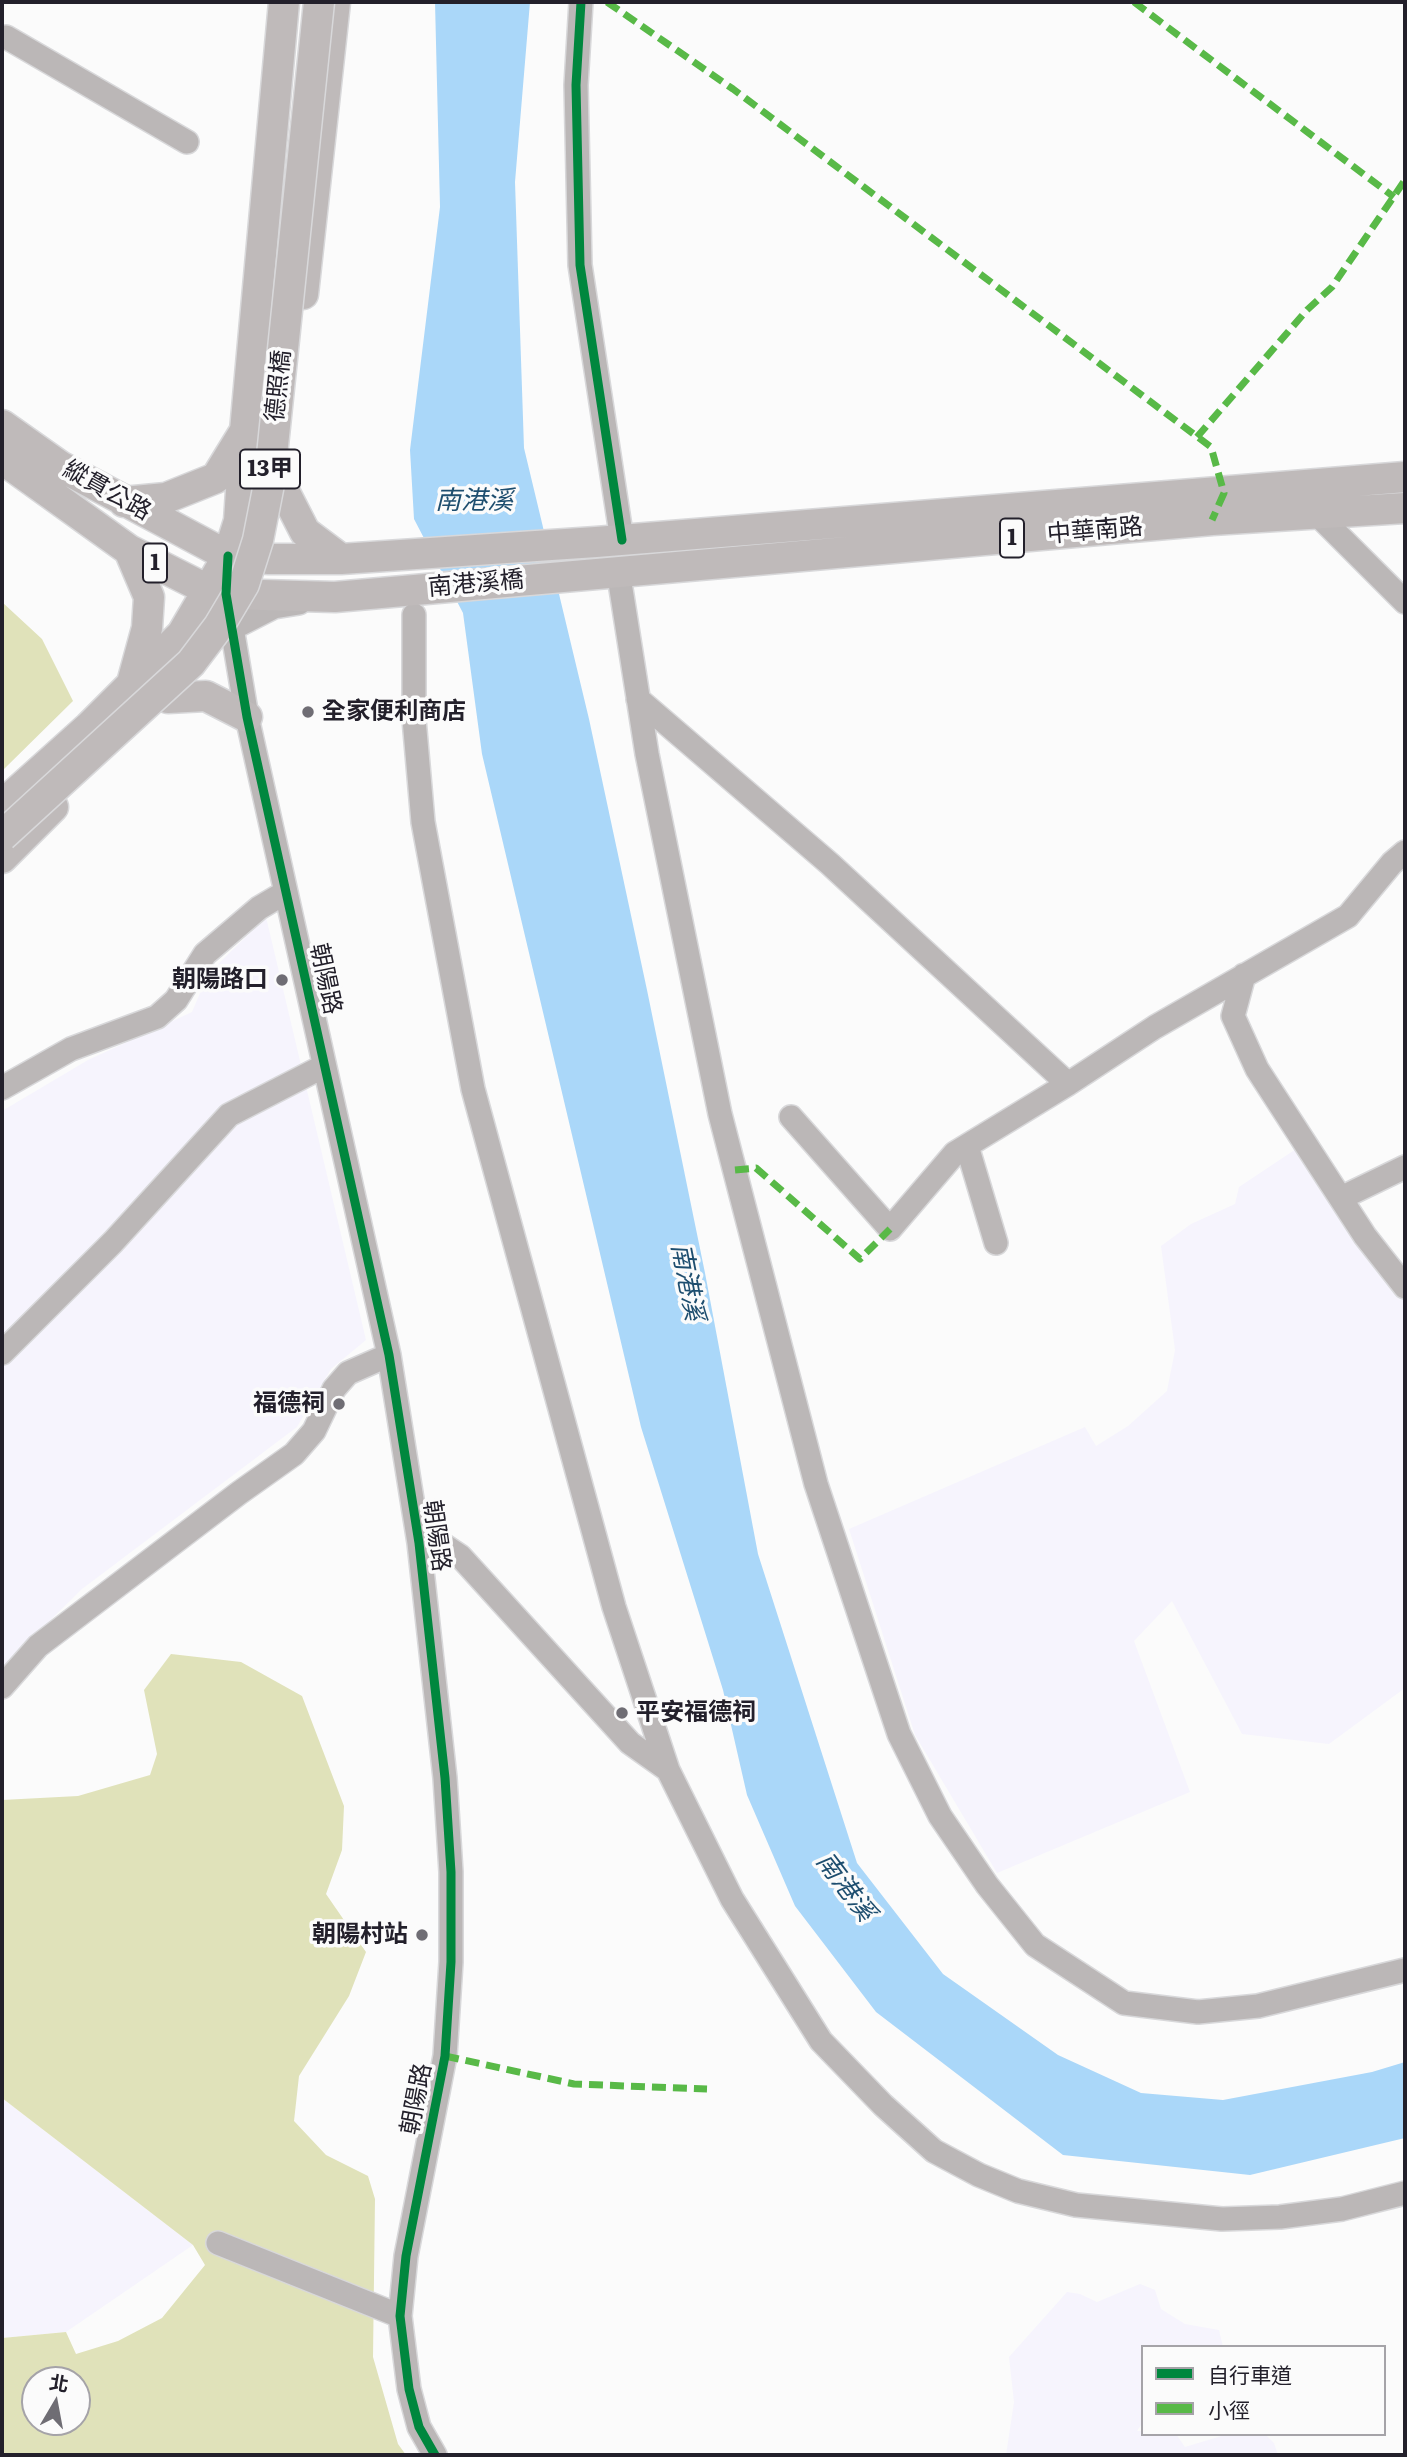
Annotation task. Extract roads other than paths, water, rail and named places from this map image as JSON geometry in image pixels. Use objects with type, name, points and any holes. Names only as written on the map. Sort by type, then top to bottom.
[{"type":"main road","points":[[2,858],[103,754],[168,698],[231,629],[228,556],[239,521],[284,2]]},
{"type":"main road","name":"德照橋","points":[[2,822],[186,650],[211,616],[231,580],[250,516],[260,455],[308,2]]},
{"type":"main road","name":"德照橋","points":[[2,836],[191,663],[219,626],[244,584],[258,540],[268,484],[319,2]]},
{"type":"main road","points":[[2,805],[89,727],[182,634],[269,559],[282,487],[335,2]]},
{"type":"main road","name":"縱貫公路","points":[[2,425],[60,466],[228,556],[341,559]]},
{"type":"main road","points":[[124,502],[166,498],[216,478],[245,430]]},
{"type":"main road","name":"縱貫公路","points":[[2,459],[129,550],[228,592],[335,597]]},
{"type":"main road","name":"中華南路","points":[[609,541],[1405,477]]},
{"type":"main road","points":[[282,487],[306,532],[341,559]]},
{"type":"main road","name":"中華南路","points":[[609,571],[1212,520],[1405,508]]},
{"type":"main road","points":[[609,541],[609,571]]},
{"type":"main road","name":"南港溪橋","points":[[341,559],[609,541]]},
{"type":"main road","points":[[129,550],[149,597],[147,628],[131,686]]},
{"type":"main road","name":"南港溪橋","points":[[335,597],[609,571]]},
{"type":"main road","points":[[168,698],[206,696],[247,717]]},
{"type":"street","points":[[581,2],[576,85],[580,265],[609,541]]},
{"type":"street","points":[[2,38],[6,37],[187,142]]},
{"type":"street","points":[[1317,514],[1405,602]]},
{"type":"street","points":[[609,571],[638,699],[720,1115],[816,1484],[900,1734],[940,1816],[988,1885],[1035,1945],[1124,2003],[1198,2011],[1258,2006],[1405,1970]]},
{"type":"street","points":[[231,629],[274,607],[335,597]]},
{"type":"street","points":[[414,615],[414,719],[423,822],[473,1089],[614,1608],[668,1770],[732,1899],[821,2041],[883,2105],[934,2151],[979,2175],[1018,2191],[1076,2205],[1222,2219],[1280,2217],[1342,2209],[1405,2193]]},
{"type":"street","name":"朝陽路","points":[[231,629],[247,717],[389,1355],[419,1543],[445,1777],[451,1872],[451,1962],[445,2056],[406,2256],[400,2316],[409,2389],[419,2427],[435,2455]]},
{"type":"street","points":[[638,699],[830,864],[1068,1084]]},
{"type":"street","points":[[791,1117],[890,1228],[956,1153],[1155,1027],[1348,916],[1392,863],[1405,852]]},
{"type":"street","points":[[2,1088],[72,1049],[157,1017],[176,999],[205,954],[259,908],[286,892]]},
{"type":"street","points":[[1244,975],[1233,1016],[1257,1069],[1365,1236],[1405,1287]]},
{"type":"street","points":[[2,1353],[113,1242],[229,1115],[324,1066]]},
{"type":"street","points":[[967,1146],[996,1243]]},
{"type":"street","points":[[1341,1198],[1405,1167]]},
{"type":"street","points":[[2,1687],[38,1646],[239,1493],[295,1454],[314,1431],[334,1388],[348,1373],[389,1355]]},
{"type":"street","points":[[419,1543],[444,1546],[460,1556],[630,1743],[668,1770]]},
{"type":"street","points":[[218,2243],[400,2316]]},
{"type":"water","name":"南港溪","points":[[435,2],[530,2],[515,182],[524,448],[589,719],[647,990],[705,1273],[758,1554],[857,1863],[943,1974],[1058,2055],[1141,2093],[1223,2100],[1372,2072],[1405,2062],[1405,2138],[1250,2175],[1063,2155],[876,2012],[795,1906],[747,1795],[723,1690],[641,1427],[482,754],[463,613],[414,519],[410,450],[440,207]]},
{"type":"place","name":"全家便利商店","points":[[308,712]]},
{"type":"place","name":"朝陽路口","points":[[282,980]]},
{"type":"place","name":"福德祠","points":[[339,1404]]},
{"type":"place","name":"平安福德祠","points":[[622,1713]]},
{"type":"place","name":"朝陽村站","points":[[422,1935]]}]
